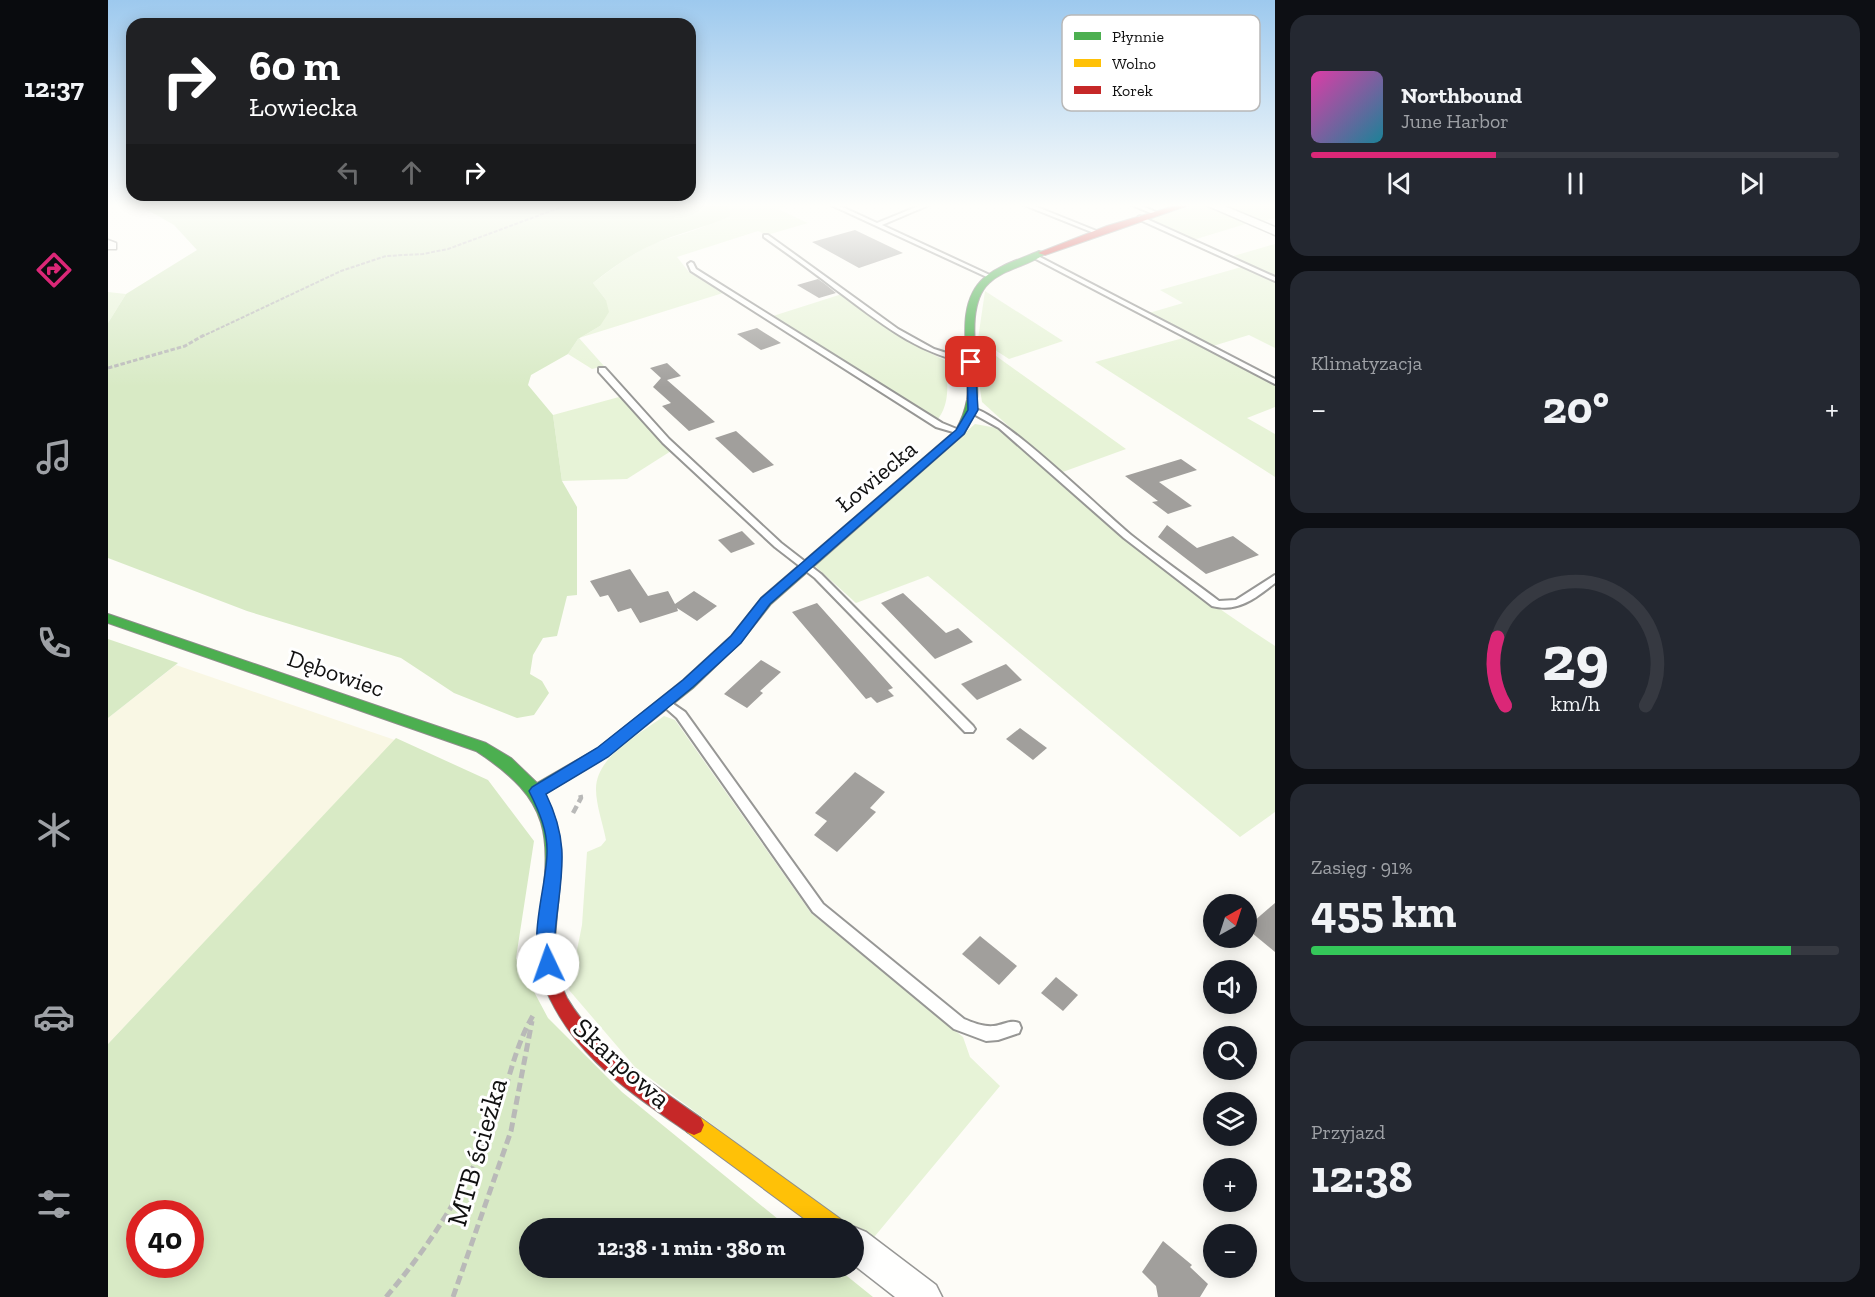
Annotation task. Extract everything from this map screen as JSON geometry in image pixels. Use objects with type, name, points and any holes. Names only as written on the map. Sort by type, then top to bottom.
[{"type":"street","points":[[973,410],[971,362],[975,299],[983,283],[1018,266]]},
{"type":"street","name":"Łowiecka","points":[[537,791],[603,752],[725,651],[766,601],[960,432],[973,410]]},
{"type":"street","name":"Dębowiec","points":[[108,618],[482,747],[509,761],[537,791]]},
{"type":"street","name":"Skarpowa","points":[[537,791],[551,820],[556,852],[546,937],[554,990],[571,1018],[633,1080],[820,1218]]},
{"type":"street","points":[[864,1252],[924,1297]]},
{"type":"lane","points":[[692,266],[693,270],[939,425],[960,432]]},
{"type":"lane","points":[[805,266],[858,305],[923,348],[942,357],[971,362]]},
{"type":"lane","points":[[964,266],[991,278]]},
{"type":"lane","points":[[1052,266],[1275,382]]},
{"type":"lane","points":[[1248,266],[1275,279]]},
{"type":"lane","points":[[602,370],[666,441],[778,545],[807,565],[969,729]]},
{"type":"lane","points":[[973,410],[1002,426],[1127,536],[1216,604],[1226,607],[1235,606],[1275,578]]},
{"type":"lane","points":[[665,703],[681,715],[818,908],[959,1024],[977,1032],[993,1035],[1014,1028]]},
{"type":"path","points":[[108,368],[184,346],[221,325],[357,266]]},
{"type":"path","points":[[386,1297],[436,1236],[460,1195],[497,1112],[517,1047],[533,1016],[554,990]]},
{"type":"path","name":"MTB ścieżka","points":[[453,1297],[511,1131],[533,1016]]},
{"type":"shaded area","points":[[176,665],[395,740],[108,1044],[108,718]]},
{"type":"green space","points":[[172,266],[616,266],[593,283],[606,300],[609,312],[600,326],[578,339],[568,354],[531,375],[528,385],[553,415],[562,481],[577,507],[577,595],[567,596],[557,636],[543,638],[533,655],[530,674],[542,681],[549,693],[534,715],[517,718],[454,693],[401,658],[247,611],[108,558],[108,323],[126,294]]},
{"type":"green space","points":[[616,266],[684,266],[689,272],[723,293],[580,338],[600,326],[606,300],[593,283]]},
{"type":"green space","points":[[1245,266],[1275,280],[1275,348],[1249,335],[1213,346],[1149,313],[1183,303],[1160,290]]},
{"type":"green space","points":[[1249,266],[1275,266],[1275,277]]},
{"type":"green space","points":[[985,291],[1063,341],[1009,359],[978,339]]},
{"type":"green space","points":[[108,292],[126,294],[108,323]]},
{"type":"green space","points":[[842,294],[905,340],[946,361],[947,398],[938,419],[773,316]]},
{"type":"green space","points":[[1187,337],[1275,385],[1275,407],[1247,418],[1275,434],[1275,477],[1095,362]]},
{"type":"green space","points":[[579,338],[604,366],[592,369],[568,354]]},
{"type":"green space","points":[[978,348],[985,348],[1126,449],[1060,473],[982,402],[977,369]]},
{"type":"green space","points":[[619,397],[671,451],[627,479],[562,481],[553,415]]},
{"type":"green space","points":[[975,424],[997,428],[1167,569],[1275,646],[1275,812],[1240,837],[928,576],[856,603],[815,566]]},
{"type":"green space","points":[[108,639],[178,663],[108,718]]},
{"type":"green space","points":[[664,716],[675,720],[811,913],[963,1037],[970,1057],[1000,1086],[870,1242],[864,1238],[864,1218],[838,1218],[635,1067],[569,990],[582,925],[587,852],[601,846],[606,840],[596,795],[598,777],[611,756]]},
{"type":"green space","points":[[396,738],[488,780],[534,841],[516,958],[548,1018],[622,1092],[777,1218],[519,1218],[519,1278],[849,1278],[873,1297],[108,1297],[108,1044]]},
{"type":"building","points":[[818,279],[836,293],[819,298],[797,285]]},
{"type":"building","points":[[757,328],[781,343],[761,350],[737,334]]},
{"type":"building","points":[[667,363],[681,376],[667,380],[715,422],[689,431],[662,406],[671,403],[653,387],[661,378],[650,368]]},
{"type":"building","points":[[736,431],[774,465],[753,473],[715,438]]},
{"type":"building","points":[[1181,459],[1197,470],[1159,482],[1192,506],[1168,514],[1152,502],[1158,501],[1125,476]]},
{"type":"building","points":[[1167,525],[1197,548],[1233,536],[1259,555],[1206,574],[1158,537]]},
{"type":"building","points":[[742,531],[755,544],[731,553],[718,540]]},
{"type":"building","points":[[630,569],[648,596],[668,591],[675,604],[694,591],[717,606],[697,621],[677,608],[678,611],[640,623],[631,608],[618,612],[608,595],[600,597],[590,581]]},
{"type":"building","points":[[903,593],[946,633],[958,628],[973,642],[935,659],[881,603]]},
{"type":"building","points":[[817,603],[893,688],[888,690],[894,696],[877,703],[871,697],[866,699],[792,612]]},
{"type":"building","points":[[761,660],[781,672],[760,691],[763,693],[747,708],[724,694]]},
{"type":"building","points":[[1006,664],[1022,680],[977,700],[961,684]]},
{"type":"building","points":[[1020,728],[1047,748],[1033,760],[1006,739]]},
{"type":"building","points":[[855,772],[885,792],[870,808],[876,812],[837,852],[814,835],[827,821],[815,813]]},
{"type":"building","points":[[1275,903],[1275,952],[1257,937],[1257,919]]},
{"type":"building","points":[[980,936],[1017,966],[999,985],[962,954]]},
{"type":"building","points":[[1056,977],[1078,995],[1063,1011],[1041,993]]},
{"type":"building","points":[[1163,1241],[1192,1265],[1190,1267],[1208,1284],[1200,1297],[1158,1297],[1156,1286],[1142,1272]]},
{"type":"traffic: fast","points":[[537,791],[603,752],[688,684],[736,639],[766,601],[960,432],[968,415],[972,397],[970,339],[975,296],[987,280],[1011,266]]},
{"type":"traffic: fast","points":[[108,618],[481,747],[505,762],[524,778],[538,795],[547,814],[552,834],[553,881],[547,944],[550,978]]},
{"type":"traffic: slow","points":[[694,1125],[820,1218]]},
{"type":"traffic: jam","points":[[550,978],[558,1000],[572,1022],[589,1042],[631,1079],[694,1125]]},
{"type":"route","points":[[548,964],[546,937],[556,852],[549,812],[537,791],[572,773],[620,740],[688,684],[725,651],[766,601],[796,573],[935,456],[960,432],[973,410],[971,362]]}]
